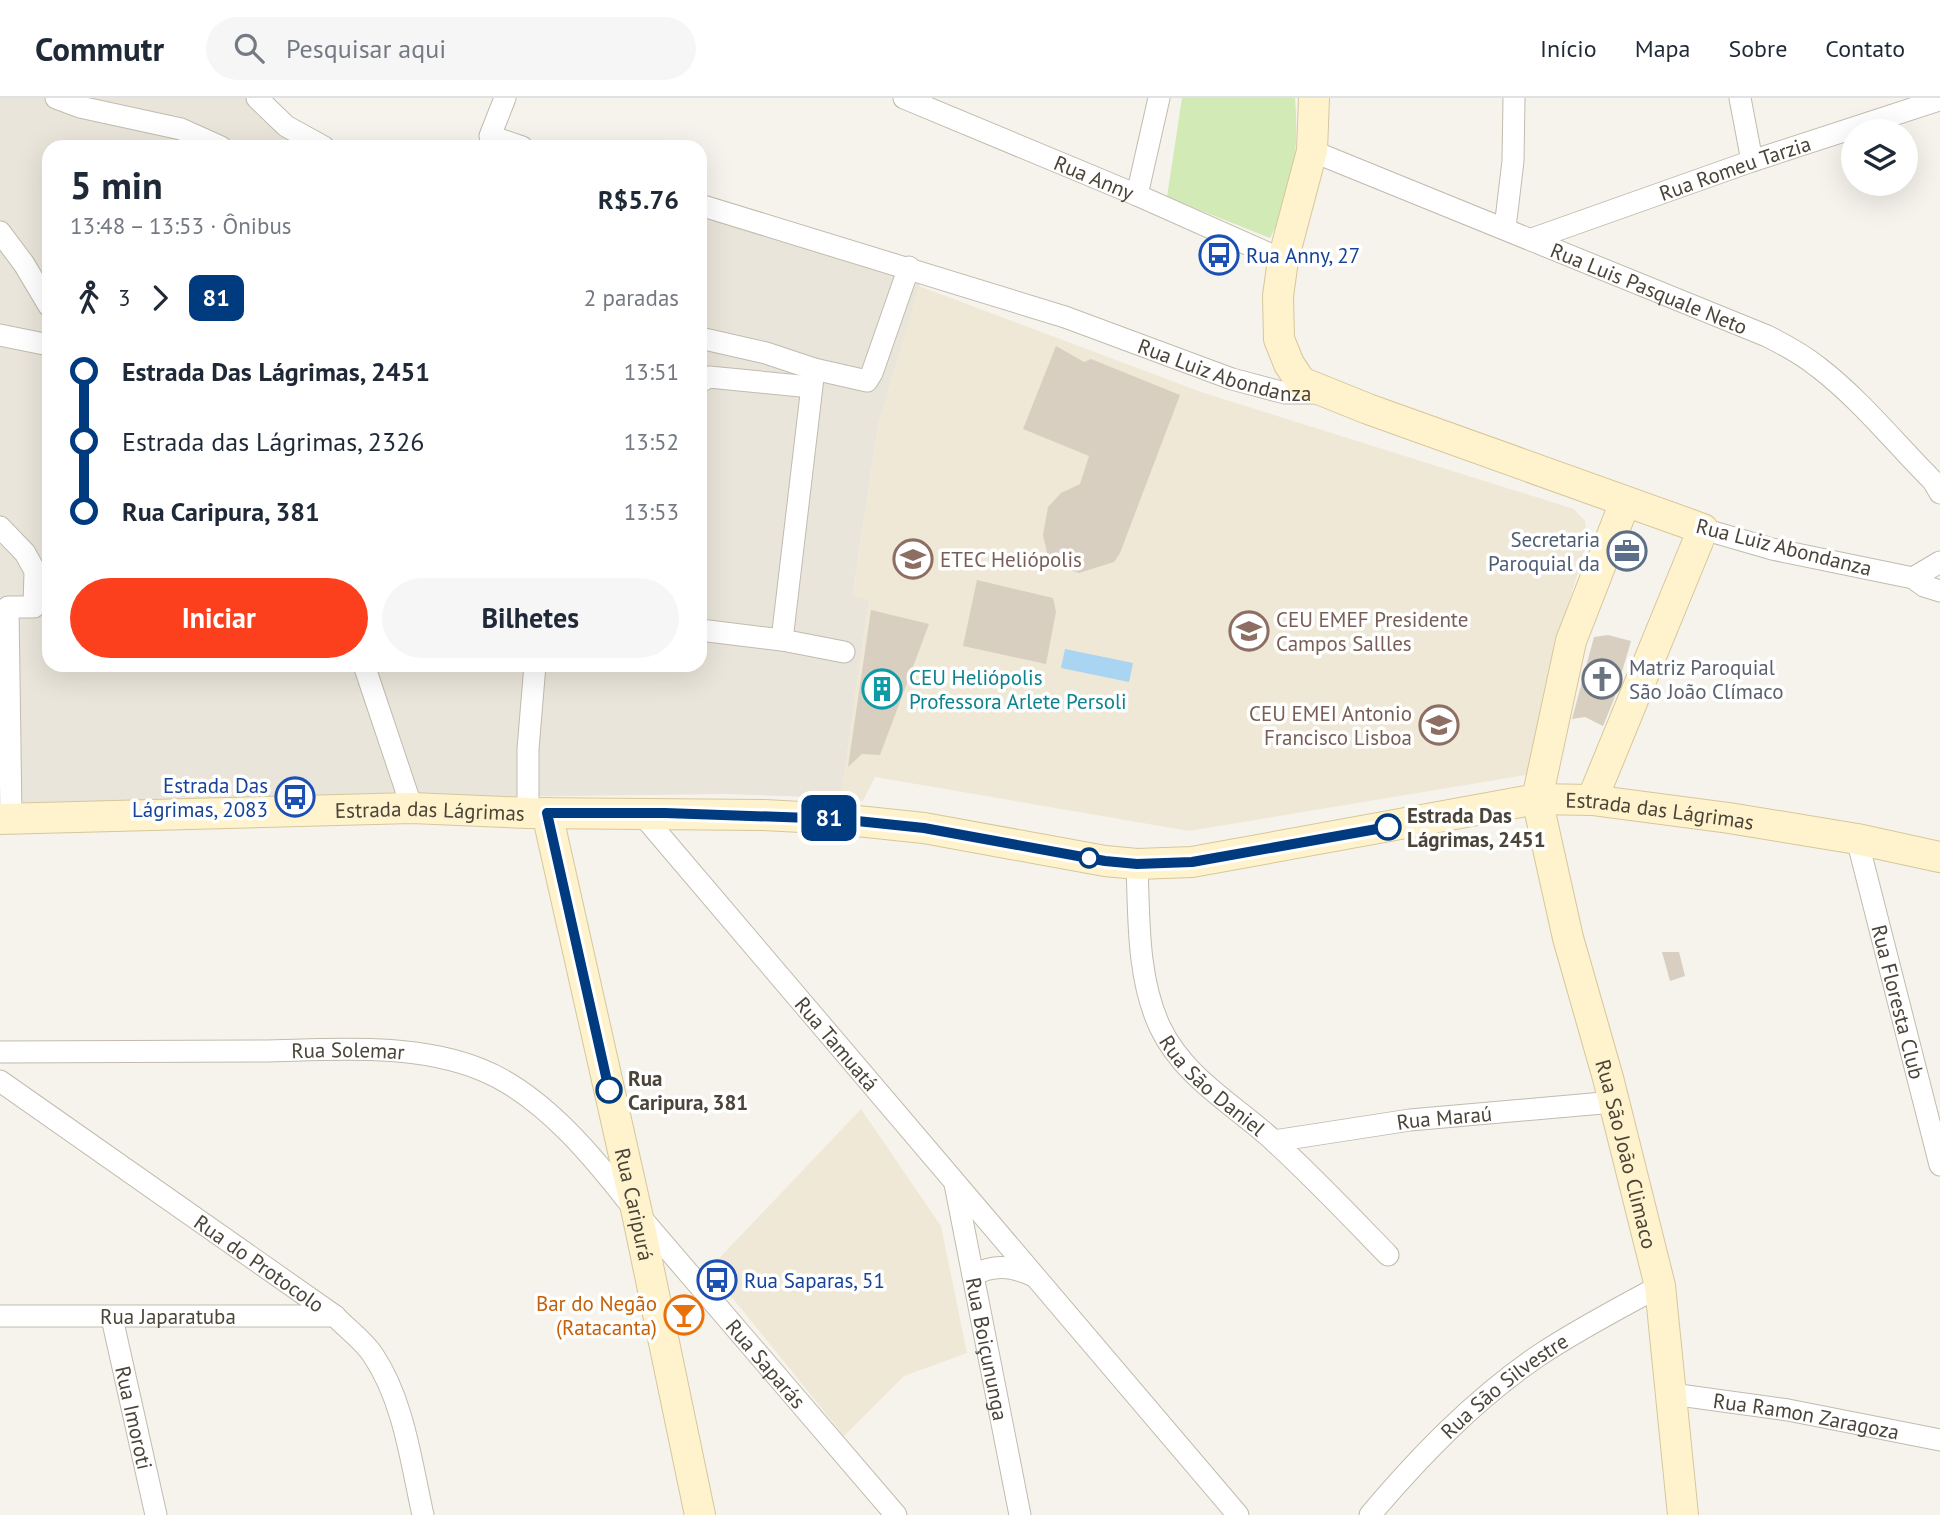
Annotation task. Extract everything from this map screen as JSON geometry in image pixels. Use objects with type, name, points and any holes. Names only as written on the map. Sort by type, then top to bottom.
[{"type":"street","points":[[56,98],[80,107],[181,129],[205,140]]},
{"type":"street","points":[[257,98],[286,126],[307,140]]},
{"type":"street","points":[[489,140],[505,98]]},
{"type":"street","name":"Rua Anny","points":[[904,98],[1137,195],[1283,260]]},
{"type":"street","points":[[1137,195],[1158,98]]},
{"type":"street","points":[[1314,98],[1312,150],[1283,260],[1278,296],[1279,339],[1289,364],[1301,382],[1327,393]]},
{"type":"street","points":[[1505,228],[1513,161],[1514,98]]},
{"type":"street","points":[[1740,98],[1752,161]]},
{"type":"street","name":"Rua Romeu Tarzia","points":[[1532,239],[1752,161],[1939,100]]},
{"type":"street","name":"Rua Luis Pasquale Neto","points":[[1312,150],[1767,336],[1796,351],[1846,393],[1933,481],[1940,493]]},
{"type":"street","name":"Rua Luiz Abondanza","points":[[707,207],[1065,317],[1232,379],[1285,393],[1327,393],[1703,529],[1772,549],[1913,578],[1924,586],[1940,591]]},
{"type":"street","points":[[0,232],[42,294]]},
{"type":"street","points":[[707,378],[813,378],[865,382],[870,379],[909,267]]},
{"type":"street","points":[[0,335],[42,344]]},
{"type":"street","points":[[707,340],[766,354],[813,378]]},
{"type":"street","points":[[782,640],[813,378]]},
{"type":"street","points":[[1537,799],[1570,641],[1625,502]]},
{"type":"street","points":[[0,527],[25,553],[35,571],[34,607],[4,607],[6,819]]},
{"type":"street","points":[[1592,800],[1703,529]]},
{"type":"street","points":[[1913,578],[1940,562]]},
{"type":"street","points":[[707,631],[782,640],[844,652]]},
{"type":"street","points":[[366,672],[412,808]]},
{"type":"street","points":[[534,672],[528,749],[538,813]]},
{"type":"street","name":"Estrada das Lágrimas","points":[[6,819],[412,808],[538,813],[764,815],[924,828],[1105,861],[1137,864],[1192,862],[1537,799],[1592,800],[1729,818],[1857,839],[1940,857]]},
{"type":"street","name":"Rua São João Climaco","points":[[1537,799],[1568,938],[1614,1102],[1660,1286],[1683,1515]]},
{"type":"street","name":"Rua Caripurá","points":[[538,813],[636,1213],[700,1515]]},
{"type":"street","name":"Rua Tamuatá","points":[[640,813],[1238,1515]]},
{"type":"street","name":"Rua Floresta Club","points":[[1857,839],[1940,1165]]},
{"type":"street","name":"Rua São Daniel","points":[[1137,864],[1147,989],[1159,1026],[1178,1059],[1210,1089],[1275,1141],[1388,1255]]},
{"type":"street","name":"Rua Solemar","points":[[0,1052],[358,1050],[444,1058],[494,1076],[516,1089],[561,1125],[597,1161],[636,1213]]},
{"type":"street","name":"Rua do Protocolo","points":[[0,1082],[335,1317],[373,1354],[392,1391],[424,1515]]},
{"type":"street","name":"Rua Maraú","points":[[1275,1141],[1410,1120],[1614,1102]]},
{"type":"street","name":"Rua Boiçununga","points":[[954,1182],[1020,1515]]},
{"type":"street","name":"Rua Saparás","points":[[636,1213],[896,1515]]},
{"type":"street","points":[[973,1275],[999,1266],[1034,1276]]},
{"type":"street","name":"Rua São Silvestre","points":[[1370,1515],[1421,1458],[1471,1410],[1538,1356],[1660,1286]]},
{"type":"street","points":[[0,1326],[10,1316]]},
{"type":"street","name":"Rua Japaratuba","points":[[10,1316],[335,1317]]},
{"type":"street","name":"Rua Imoroti","points":[[112,1318],[156,1515]]},
{"type":"street","name":"Rua Ramon Zaragoza","points":[[1672,1394],[1788,1410],[1940,1440]]},
{"type":"shaded area","points":[[0,98],[257,98],[314,140],[42,140],[42,672],[707,672],[707,210],[923,274],[878,426],[853,594],[869,600],[841,798],[727,794],[0,803]]},
{"type":"shaded area","points":[[919,286],[1201,392],[1574,509],[1585,521],[1587,542],[1553,655],[1526,775],[1189,831],[875,777],[863,801],[841,798],[869,600],[853,595],[878,426]]},
{"type":"shaded area","points":[[861,1109],[941,1226],[967,1353],[904,1376],[844,1436],[709,1269]]},
{"type":"green space","points":[[1182,98],[1295,98],[1295,153],[1290,188],[1270,238],[1167,197]]},
{"type":"water","points":[[1065,649],[1133,663],[1129,682],[1061,668]]},
{"type":"building","points":[[1056,346],[1084,362],[1091,359],[1180,395],[1120,553],[1114,562],[1079,573],[1068,569],[1047,553],[1043,535],[1048,507],[1061,493],[1080,484],[1089,456],[1023,429]]},
{"type":"building","points":[[977,580],[1053,598],[1056,612],[1046,664],[963,646]]},
{"type":"building","name":"CEU Heliópolis Professora Arlete Persoli","points":[[871,610],[929,624],[880,755],[862,754],[848,767]]},
{"type":"building","name":"Matriz Paroquial São João Clímaco","points":[[1608,635],[1631,641],[1603,726],[1585,717],[1572,719],[1594,637]]},
{"type":"building","points":[[1662,952],[1679,952],[1685,976],[1670,981]]},
{"type":"bus line","name":"81","points":[[609,1090],[547,813],[764,815],[838,819],[924,828],[1105,861],[1137,864],[1192,862],[1388,827]]},
{"type":"place","name":"Rua Anny, 27","points":[[1219,255]]},
{"type":"place","name":"Secretaria Paroquial da","points":[[1627,551]]},
{"type":"place","name":"ETEC Heliópolis","points":[[913,559]]},
{"type":"place","name":"CEU EMEF Presidente Campos Sallles","points":[[1249,631]]},
{"type":"place","name":"Matriz Paroquial São João Clímaco","points":[[1602,679]]},
{"type":"place","name":"CEU Heliópolis Professora Arlete Persoli","points":[[882,689]]},
{"type":"place","name":"CEU EMEI Antonio Francisco Lisboa","points":[[1439,725]]},
{"type":"place","name":"Estrada Das Lágrimas, 2083","points":[[295,797]]},
{"type":"place","name":"Estrada Das Lágrimas, 2451","points":[[1388,827]]},
{"type":"place","name":"Rua Caripura, 381","points":[[609,1090]]},
{"type":"place","name":"Rua Saparas, 51","points":[[717,1280]]},
{"type":"place","name":"Bar do Negão (Ratacanta)","points":[[684,1315]]}]
